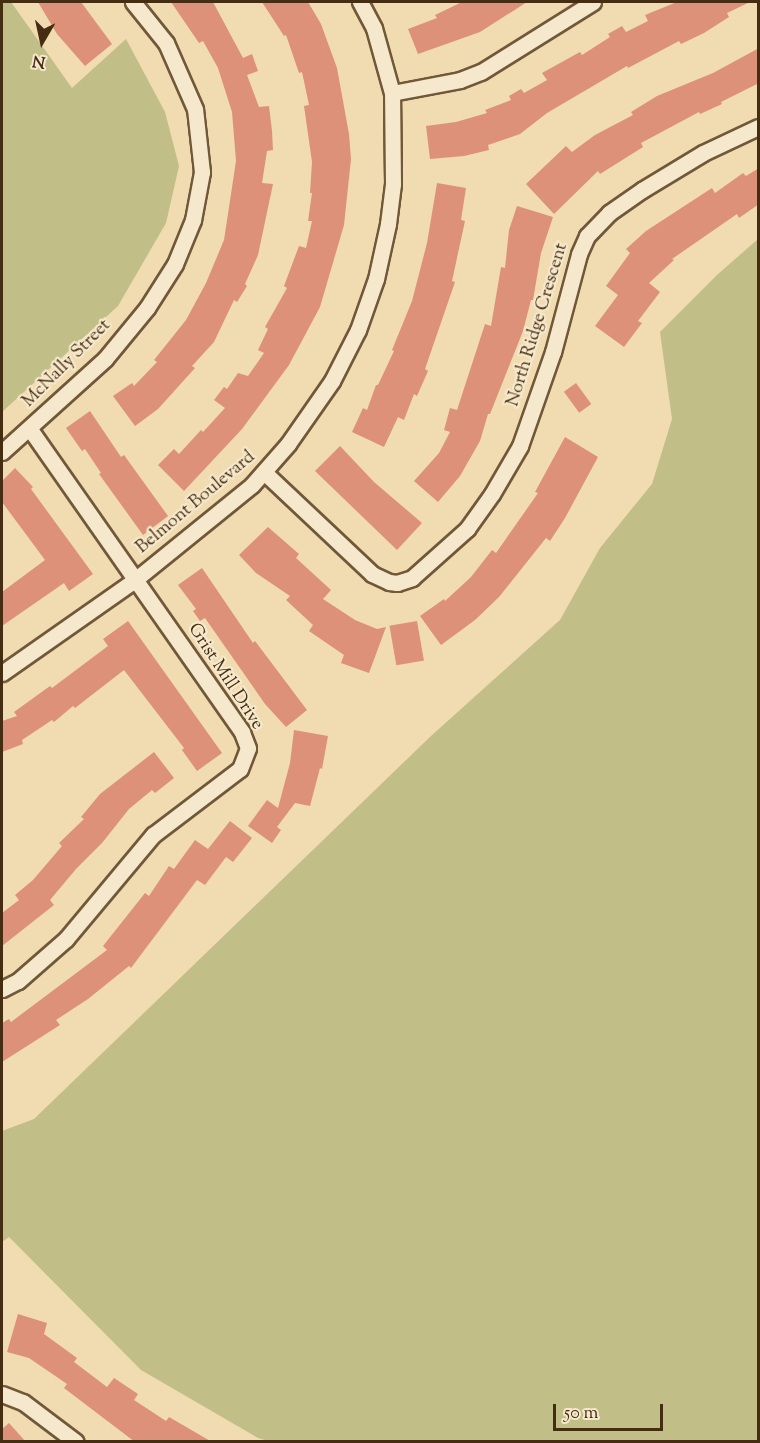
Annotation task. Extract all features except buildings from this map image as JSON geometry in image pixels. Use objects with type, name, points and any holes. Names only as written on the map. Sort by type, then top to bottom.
[{"type":"street","name":"McNally Street","points":[[2,452],[105,359],[147,308],[175,264],[193,220],[202,172],[195,108],[166,43],[133,2]]},
{"type":"street","name":"Belmont Boulevard","points":[[2,673],[136,579],[237,499],[265,473],[332,381],[358,330],[376,279],[388,224],[393,183],[392,93],[374,28],[360,2]]},
{"type":"street","points":[[392,93],[460,80],[481,72],[593,2]]},
{"type":"street","name":"North Ridge Crescent","points":[[265,473],[372,574],[397,583],[412,578],[467,529],[492,494],[520,446],[553,352],[579,254],[587,236],[609,213],[642,190],[703,153],[759,127]]},
{"type":"street","name":"Grist Mill Drive","points":[[2,989],[18,981],[66,939],[153,835],[240,769],[248,748],[242,732],[30,429]]},
{"type":"street","points":[[2,1394],[23,1402],[76,1442]]},
{"type":"shaded area","points":[[2,2],[11,2],[72,88],[126,39],[165,112],[179,166],[166,223],[118,306],[2,412]]},
{"type":"shaded area","points":[[758,239],[758,1441],[271,1442],[258,1438],[141,1370],[9,1237],[2,1242],[2,1131],[34,1119],[431,736],[560,620],[600,548],[652,484],[672,419],[660,332],[717,275]]}]
